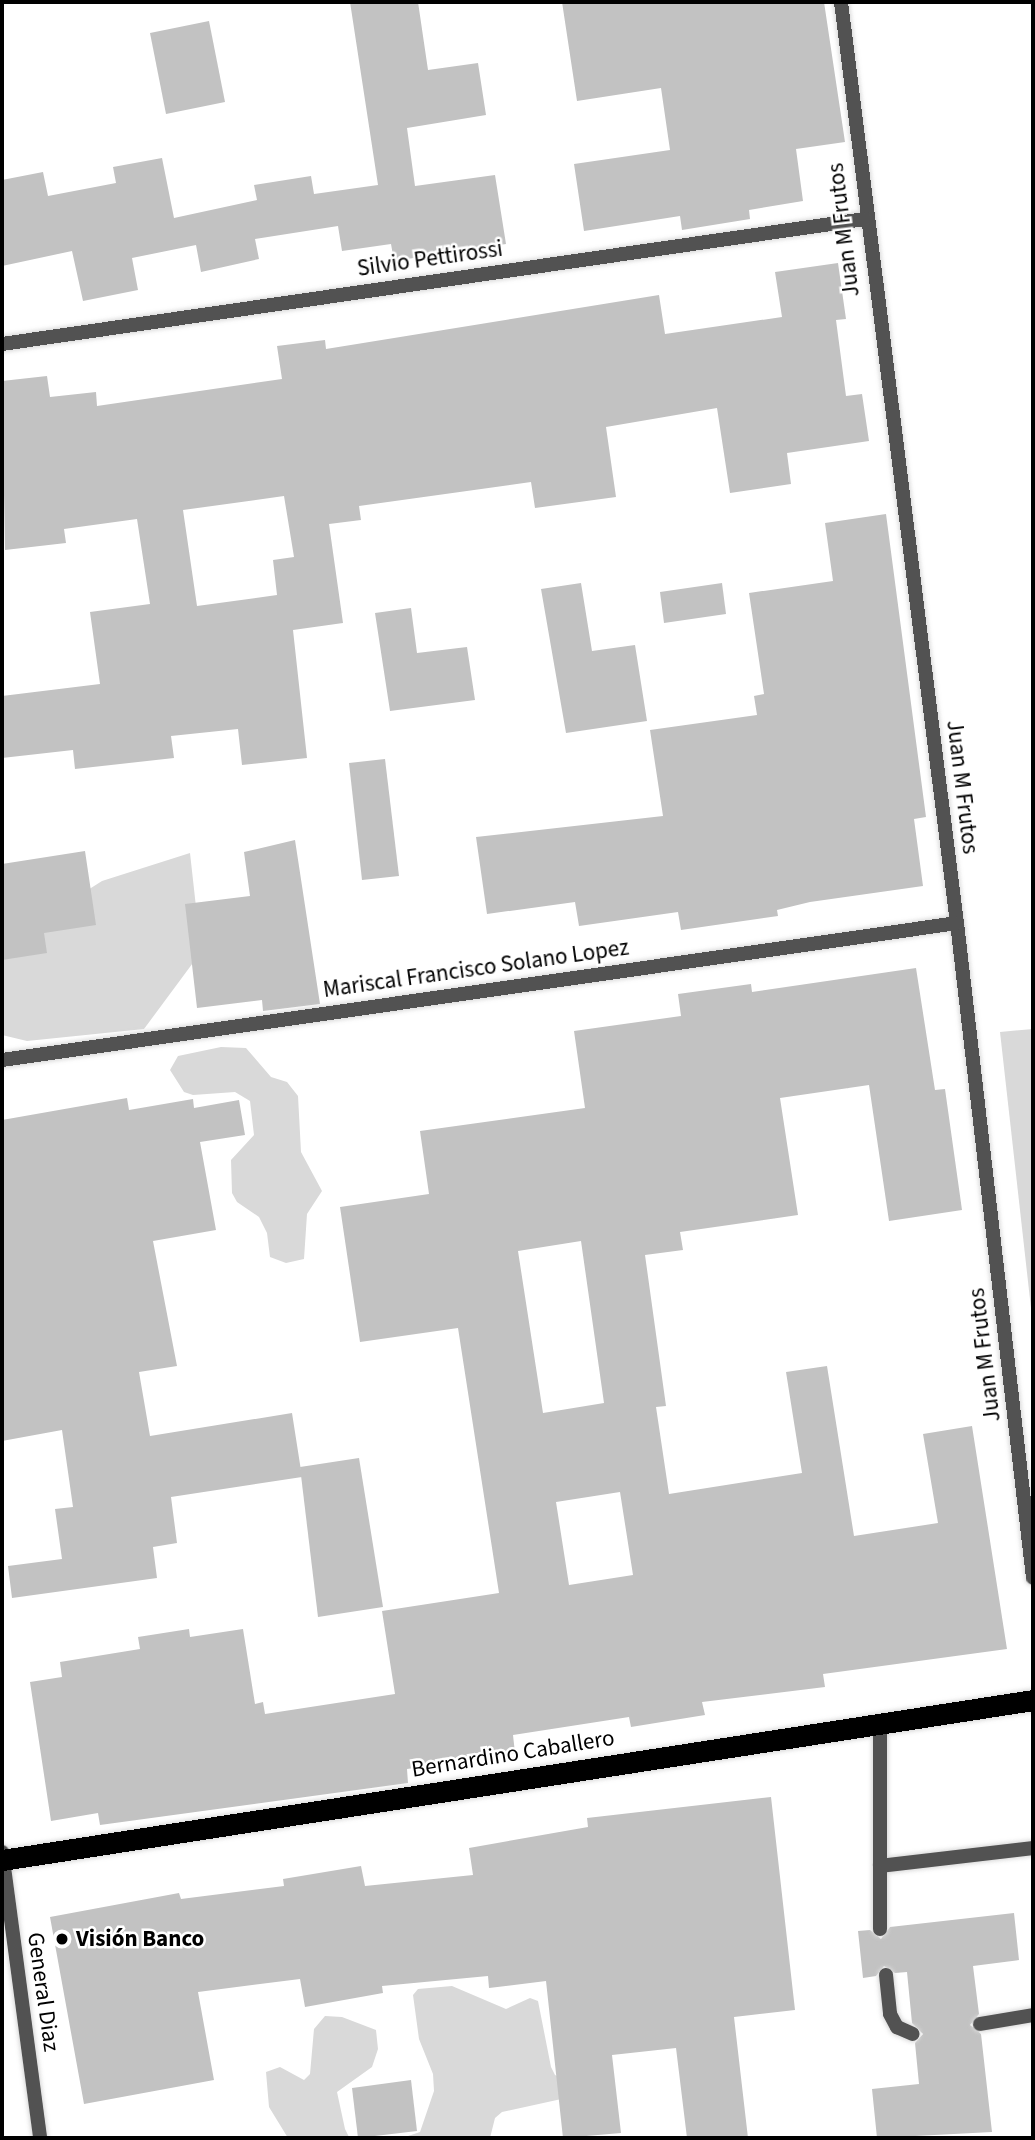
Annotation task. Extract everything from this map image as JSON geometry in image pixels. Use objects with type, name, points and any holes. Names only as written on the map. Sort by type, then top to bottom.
[{"type":"highway","name":"Bernardino Caballero","points":[[2,1857],[1033,1700]]},
{"type":"street","name":"Juan M Frutos","points":[[841,2],[865,219],[957,923],[1033,1578]]},
{"type":"street","name":"Silvio Pettirossi","points":[[2,344],[865,219]]},
{"type":"street","name":"Mariscal Francisco Solano Lopez","points":[[2,1060],[957,923]]},
{"type":"street","points":[[880,1723],[880,1928]]},
{"type":"street","points":[[880,1866],[1033,1849]]},
{"type":"street","name":"General Diaz","points":[[2,1857],[40,2138]]},
{"type":"street","points":[[886,1975],[890,2014],[897,2028],[914,2034]]},
{"type":"street","points":[[980,2024],[1033,2015]]},
{"type":"shaded area","points":[[190,853],[201,952],[144,1029],[27,1041],[2,1035],[2,936],[9,940],[102,881]]},
{"type":"shaded area","points":[[1033,1029],[1033,1326],[1000,1032]]},
{"type":"shaded area","points":[[221,1047],[246,1048],[271,1077],[287,1082],[298,1096],[301,1152],[322,1191],[307,1214],[304,1259],[286,1263],[270,1257],[267,1233],[259,1217],[237,1202],[232,1193],[231,1160],[254,1135],[250,1101],[235,1092],[193,1095],[184,1092],[170,1070],[178,1056]]},
{"type":"shaded area","points":[[452,1986],[506,2009],[530,1998],[538,2001],[551,2067],[555,2075],[571,2082],[566,2098],[502,2112],[495,2118],[490,2138],[402,2138],[420,2132],[434,2091],[433,2074],[419,2039],[413,1995],[418,1989]]},
{"type":"shaded area","points":[[325,2016],[342,2017],[376,2030],[378,2049],[372,2067],[337,2092],[345,2129],[349,2137],[358,2138],[288,2138],[269,2107],[266,2072],[280,2067],[304,2080],[310,2074],[314,2029]]},
{"type":"building","points":[[350,2],[418,2],[428,70],[478,63],[486,115],[407,128],[415,186],[495,175],[506,244],[394,261],[391,244],[342,251],[338,226],[255,239],[259,259],[201,272],[196,245],[132,258],[138,290],[83,301],[72,251],[2,266],[2,180],[43,172],[48,196],[116,183],[113,167],[162,158],[174,218],[257,200],[254,185],[311,176],[314,194],[378,185]]},
{"type":"building","points":[[562,2],[824,2],[845,142],[796,149],[803,201],[749,210],[750,219],[682,230],[680,216],[584,231],[574,164],[670,150],[661,88],[577,101]]},
{"type":"building","points":[[209,21],[225,102],[166,114],[150,33]]},
{"type":"building","points":[[838,263],[846,319],[836,320],[846,396],[862,394],[869,441],[787,453],[791,484],[730,493],[717,408],[606,427],[616,497],[535,508],[531,482],[359,506],[361,520],[329,524],[343,623],[293,630],[307,758],[242,765],[238,729],[171,736],[174,758],[75,769],[73,750],[2,758],[2,696],[100,684],[90,612],[150,604],[137,519],[64,529],[66,543],[5,550],[2,381],[47,376],[50,397],[96,392],[97,406],[282,379],[277,346],[325,340],[326,349],[659,295],[665,334],[782,317],[775,272]],"holes":[[[284,496],[294,557],[273,560],[277,595],[197,606],[183,510]]]},
{"type":"building","points":[[886,514],[926,817],[914,819],[923,886],[810,902],[777,910],[778,916],[681,930],[678,912],[579,926],[575,902],[487,914],[476,837],[663,816],[650,730],[757,715],[754,696],[764,694],[749,593],[833,581],[825,523]]},
{"type":"building","points":[[581,583],[592,651],[635,645],[647,721],[566,733],[541,589]]},
{"type":"building","points":[[722,583],[726,614],[664,623],[660,592]]},
{"type":"building","points":[[411,608],[417,653],[467,647],[475,700],[390,711],[375,613]]},
{"type":"building","points":[[385,759],[399,876],[362,880],[349,763]]},
{"type":"building","points":[[295,840],[320,1004],[263,1011],[262,1000],[197,1008],[185,904],[250,896],[244,852]]},
{"type":"building","points":[[85,851],[96,925],[44,933],[47,953],[2,960],[2,864]]},
{"type":"building","points":[[916,968],[935,1090],[945,1089],[962,1210],[889,1221],[869,1085],[780,1098],[798,1215],[680,1232],[683,1250],[645,1255],[666,1406],[656,1407],[669,1494],[802,1473],[786,1372],[827,1366],[854,1536],[938,1523],[923,1434],[972,1426],[1007,1649],[823,1674],[825,1687],[702,1702],[705,1715],[631,1727],[629,1717],[513,1735],[515,1753],[407,1769],[408,1783],[100,1825],[98,1813],[51,1821],[30,1682],[62,1677],[60,1662],[140,1649],[138,1637],[189,1629],[190,1637],[243,1629],[255,1704],[263,1702],[265,1714],[395,1694],[382,1611],[499,1593],[458,1328],[360,1342],[340,1207],[429,1194],[420,1131],[585,1108],[574,1031],[681,1016],[678,994],[751,984],[752,992]],"holes":[[[581,1241],[604,1403],[543,1413],[518,1251]],[[620,1492],[633,1575],[569,1585],[556,1502]]]},
{"type":"building","points":[[127,1098],[129,1110],[193,1099],[194,1108],[239,1100],[245,1135],[200,1142],[216,1230],[153,1241],[177,1366],[139,1372],[150,1436],[292,1413],[302,1477],[171,1497],[177,1543],[153,1547],[157,1578],[12,1598],[8,1566],[62,1559],[55,1509],[73,1507],[62,1430],[2,1441],[2,1120]]},
{"type":"building","points":[[359,1458],[383,1607],[318,1617],[300,1467]]},
{"type":"building","points":[[771,1797],[795,2010],[734,2017],[748,2138],[687,2138],[676,2048],[612,2055],[621,2133],[563,2138],[546,1981],[489,1988],[488,1976],[382,1986],[383,1993],[305,2007],[300,1979],[198,1992],[214,2080],[84,2104],[50,1917],[179,1893],[181,1899],[284,1886],[283,1879],[361,1866],[365,1886],[473,1875],[469,1848],[588,1827],[587,1818]]},
{"type":"building","points":[[1014,1913],[1019,1960],[973,1966],[979,2014],[970,2025],[981,2034],[992,2132],[877,2138],[872,2089],[919,2084],[915,2043],[923,2034],[912,2023],[907,1972],[895,1973],[884,1966],[876,1976],[863,1978],[858,1931],[870,1930],[881,1939],[890,1927]]},
{"type":"building","points":[[411,2080],[417,2131],[358,2138],[352,2088]]},
{"type":"place","name":"Visión Banco","points":[[62,1939]]}]
